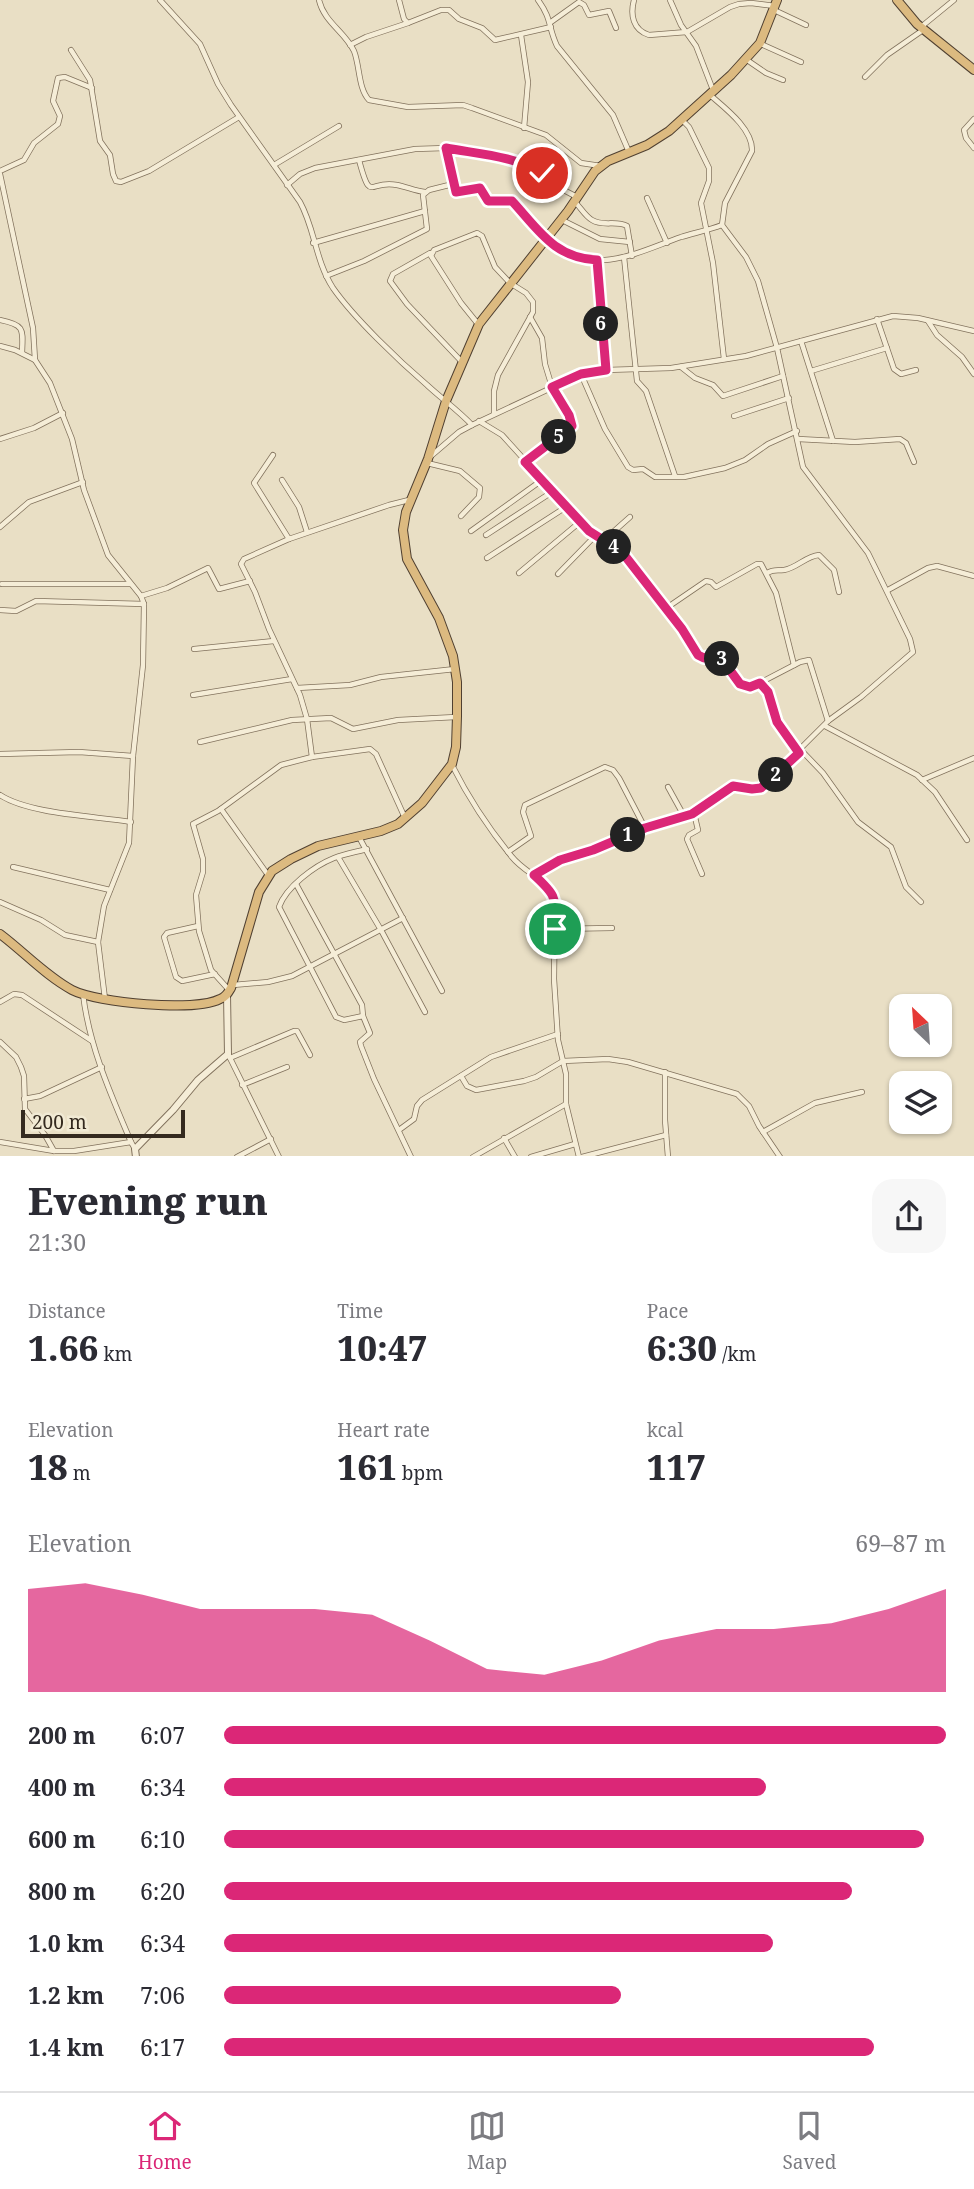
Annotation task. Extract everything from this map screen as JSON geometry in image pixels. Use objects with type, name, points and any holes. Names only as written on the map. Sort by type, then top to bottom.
[{"type":"highway","points":[[897,0],[903,10],[922,28],[974,70]]},
{"type":"highway","points":[[0,934],[62,984],[83,995],[160,1004],[204,1004],[230,990],[259,892],[268,875],[304,852],[391,828],[405,819],[430,793],[452,764],[456,747],[455,668],[439,618],[404,549],[404,521],[462,362],[479,324],[561,219],[590,177],[601,166],[647,145],[682,120],[711,94],[747,60],[760,43],[775,6]]},
{"type":"street","points":[[160,0],[200,44],[218,84],[308,217],[313,243],[326,276],[343,300],[416,376],[472,425]]},
{"type":"street","points":[[319,0],[324,15],[354,52],[364,92],[369,100],[408,107],[463,106],[485,112],[550,138],[581,163],[601,166]]},
{"type":"street","points":[[399,0],[404,19],[408,23]]},
{"type":"street","points":[[538,0],[551,25],[557,46],[618,123],[629,152]]},
{"type":"street","points":[[634,0],[634,22],[643,33],[654,36],[687,32],[730,7],[751,3],[775,6],[806,25]]},
{"type":"street","points":[[534,875],[560,860],[694,813],[733,786],[761,788],[826,724],[913,652],[888,590],[868,553],[808,474],[802,461],[777,348],[753,267],[722,225],[725,203],[753,146],[739,123],[711,94],[696,46],[681,25],[670,0]]},
{"type":"street","points":[[725,0],[730,7]]},
{"type":"street","points":[[865,77],[887,55],[954,0]]},
{"type":"street","points":[[350,45],[445,9],[459,19],[477,25],[495,40],[551,25],[579,2],[584,5],[589,15],[610,11],[616,28]]},
{"type":"street","points":[[521,35],[528,82],[524,128]]},
{"type":"street","points":[[760,43],[800,62]]},
{"type":"street","points":[[71,50],[88,75],[100,141],[110,155],[114,178],[121,182],[149,171],[239,117]]},
{"type":"street","points":[[747,60],[766,73],[783,80]]},
{"type":"street","points":[[35,360],[33,328],[0,172],[24,160],[34,143],[58,124],[60,116],[53,101],[58,78],[65,77],[92,88]]},
{"type":"street","points":[[974,118],[964,130],[965,138],[974,148]]},
{"type":"street","points":[[682,120],[689,127],[709,168],[709,181],[701,203],[720,307],[724,359]]},
{"type":"street","points":[[274,165],[339,126]]},
{"type":"street","points":[[446,148],[457,193],[480,188],[488,201],[512,201],[545,239],[566,252],[597,260],[632,256],[722,225]]},
{"type":"street","points":[[287,185],[307,171],[415,149],[446,148],[494,156],[534,168],[576,199],[593,220],[624,224],[628,230],[632,256]]},
{"type":"street","points":[[359,160],[366,183],[370,187],[398,185],[413,191],[426,192],[453,184]]},
{"type":"street","points":[[326,276],[424,232],[428,226],[423,199],[426,192]]},
{"type":"street","points":[[647,198],[667,243]]},
{"type":"street","points":[[313,243],[425,211]]},
{"type":"street","points":[[561,219],[600,239],[630,242]]},
{"type":"street","points":[[462,362],[407,304],[390,281],[393,274],[431,253],[472,233],[480,233],[491,261],[510,283],[531,297],[533,307],[498,375],[494,391],[494,414]]},
{"type":"street","points":[[431,253],[432,261],[454,294],[479,324]]},
{"type":"street","points":[[624,257],[638,383],[646,391],[675,476]]},
{"type":"street","points":[[597,260],[606,370]]},
{"type":"street","points":[[427,461],[459,432],[478,421],[581,374],[680,366],[724,359],[777,348],[877,319],[904,316],[974,331]]},
{"type":"street","points":[[525,462],[572,426],[569,415],[552,387],[542,338],[530,317]]},
{"type":"street","points":[[877,319],[892,365],[897,372],[901,374],[916,370]]},
{"type":"street","points":[[0,320],[21,327],[22,353]]},
{"type":"street","points":[[928,321],[937,335],[962,357],[974,374]]},
{"type":"street","points":[[801,341],[833,441]]},
{"type":"street","points":[[0,346],[35,360],[50,383],[63,413],[108,555],[141,596],[144,604],[143,675],[133,756],[131,822],[127,849],[104,906],[98,942],[105,999]]},
{"type":"street","points":[[811,371],[887,348]]},
{"type":"street","points":[[680,366],[695,378],[713,385],[723,396],[783,376]]},
{"type":"street","points":[[581,374],[604,429],[628,467],[633,470],[643,469],[655,477],[690,476],[739,463],[768,444],[796,432]]},
{"type":"street","points":[[734,416],[789,398]]},
{"type":"street","points":[[0,439],[34,428],[63,413]]},
{"type":"street","points":[[478,421],[502,435],[595,536],[622,552],[701,657],[719,655],[740,684],[746,687],[760,683],[805,660],[812,663],[826,724],[922,780],[935,792],[967,840]]},
{"type":"street","points":[[798,439],[872,442],[900,439],[906,443],[914,462]]},
{"type":"street","points":[[273,455],[254,483],[289,539]]},
{"type":"street","points":[[427,461],[460,471],[481,488],[479,497],[461,516]]},
{"type":"street","points":[[282,480],[299,507],[307,532]]},
{"type":"street","points":[[471,531],[542,480]]},
{"type":"street","points":[[0,527],[29,502],[83,482]]},
{"type":"street","points":[[485,534],[552,492]]},
{"type":"street","points":[[312,757],[307,719],[297,688],[241,562],[307,532],[411,500]]},
{"type":"street","points":[[487,558],[566,507]]},
{"type":"street","points":[[603,541],[631,516]]},
{"type":"street","points":[[519,573],[580,522]]},
{"type":"street","points":[[558,574],[595,536]]},
{"type":"street","points":[[766,573],[775,569],[788,569],[809,556],[819,555],[834,570],[839,592]]},
{"type":"street","points":[[665,609],[706,581],[709,580],[714,587],[718,587],[757,564],[763,565],[779,601],[794,665]]},
{"type":"street","points":[[888,590],[928,568],[937,566],[974,576]]},
{"type":"street","points":[[141,596],[167,589],[208,568],[219,589],[250,581]]},
{"type":"street","points":[[2,584],[130,584]]},
{"type":"street","points":[[0,610],[16,611],[36,601],[144,604]]},
{"type":"street","points":[[194,649],[274,640]]},
{"type":"street","points":[[297,688],[350,685],[381,677],[455,668]]},
{"type":"street","points":[[193,695],[293,679]]},
{"type":"street","points":[[760,683],[768,692],[777,722],[800,751],[823,773],[858,822],[891,847],[906,887],[921,902]]},
{"type":"street","points":[[200,742],[283,722],[307,719],[337,719],[353,729],[398,720],[457,716]]},
{"type":"street","points":[[279,1156],[229,1056],[230,990],[208,962],[198,926],[196,895],[203,872],[193,824],[221,809],[274,769],[312,757],[374,750],[405,819]]},
{"type":"street","points":[[0,754],[79,752],[133,756]]},
{"type":"street","points":[[922,780],[974,758]]},
{"type":"street","points":[[452,764],[463,787],[509,852],[520,865],[549,888],[555,897],[554,979],[558,1034],[566,1074],[566,1104],[581,1156]]},
{"type":"street","points":[[509,852],[531,836],[523,813],[525,805],[605,767],[613,770],[619,778],[645,828]]},
{"type":"street","points":[[668,787],[684,816]]},
{"type":"street","points":[[0,795],[12,803],[36,809],[131,822]]},
{"type":"street","points":[[221,809],[268,875]]},
{"type":"street","points":[[694,813],[698,831],[687,839],[702,874]]},
{"type":"street","points":[[359,836],[442,991]]},
{"type":"street","points":[[363,1016],[344,1020],[337,1017],[279,907],[296,884],[322,864],[367,849]]},
{"type":"street","points":[[338,857],[425,1012]]},
{"type":"street","points":[[13,867],[110,890]]},
{"type":"street","points":[[296,884],[362,1005],[370,1033],[360,1042],[361,1046],[411,1156]]},
{"type":"street","points":[[0,901],[41,920],[65,935],[98,942]]},
{"type":"street","points":[[230,990],[282,979],[310,968],[403,918]]},
{"type":"street","points":[[198,926],[167,933],[164,937],[176,977],[181,981],[215,974]]},
{"type":"street","points":[[555,929],[612,928]]},
{"type":"street","points":[[0,1002],[14,995],[22,995],[92,1042]]},
{"type":"street","points":[[83,995],[92,1042],[135,1153]]},
{"type":"street","points":[[135,1153],[141,1141],[173,1110],[198,1080],[229,1056],[294,1031],[297,1031],[310,1055]]},
{"type":"street","points":[[399,1130],[414,1119],[417,1106],[422,1100],[461,1076],[504,1051],[558,1034]]},
{"type":"street","points":[[0,1042],[16,1057],[21,1067],[24,1076],[24,1109],[54,1151]]},
{"type":"street","points":[[461,1076],[467,1086],[476,1090],[524,1081],[563,1061],[619,1060],[737,1094],[749,1106],[779,1156]]},
{"type":"street","points":[[24,1098],[40,1096],[102,1067]]},
{"type":"street","points":[[242,1085],[287,1068]]},
{"type":"street","points":[[666,1072],[668,1156]]},
{"type":"street","points":[[763,1132],[816,1103],[862,1092]]},
{"type":"street","points":[[475,1156],[566,1104]]},
{"type":"street","points":[[585,1156],[666,1135]]},
{"type":"street","points":[[504,1138],[514,1156]]},
{"type":"street","points":[[239,1156],[271,1139]]},
{"type":"street","points":[[0,1142],[64,1154],[131,1142]]},
{"type":"street","points":[[534,1156],[575,1143]]},
{"type":"route","points":[[542,173],[494,156],[446,148],[456,192],[480,188],[490,202],[512,201],[545,239],[557,248],[579,257],[597,260],[606,370],[581,374],[552,387],[569,415],[572,426],[525,462],[589,531],[622,552],[682,629],[698,655],[704,658],[713,654],[719,655],[740,684],[750,687],[760,683],[766,689],[777,722],[799,753],[761,788],[733,786],[699,811],[560,860],[534,875],[555,897],[555,929]]}]
